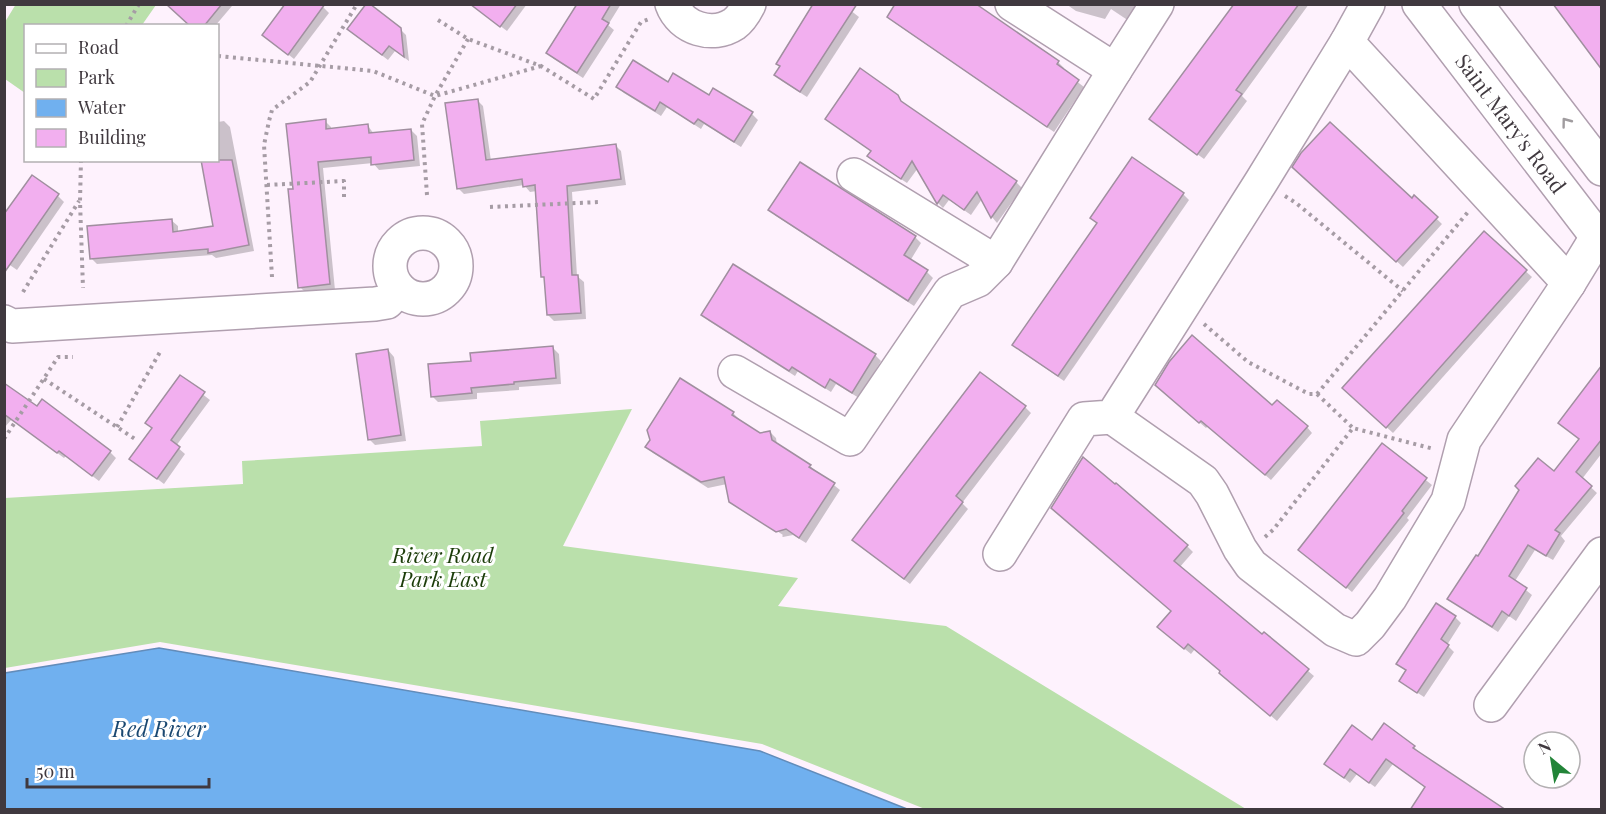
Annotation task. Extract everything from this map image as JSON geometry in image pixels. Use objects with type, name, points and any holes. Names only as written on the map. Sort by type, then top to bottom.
[{"type":"main road","points":[[673,7],[683,20],[694,28],[708,31],[734,24],[744,14],[749,4]]},
{"type":"main road","points":[[1012,4],[1115,70]]},
{"type":"main road","points":[[735,372],[850,439],[950,292],[978,280],[996,262],[1158,4]]},
{"type":"main road","points":[[1112,417],[1261,182],[1368,4]]},
{"type":"main road","name":"Saint Mary's Road","points":[[1419,4],[1600,238]]},
{"type":"main road","points":[[1476,4],[1602,169]]},
{"type":"main road","points":[[1347,42],[1569,283]]},
{"type":"main road","points":[[854,175],[996,262]]},
{"type":"main road","points":[[1000,554],[1084,419],[1112,417],[1203,481],[1240,549],[1258,570],[1335,630],[1356,639],[1370,625],[1390,598],[1448,501],[1464,440],[1600,238]]},
{"type":"main road","points":[[4,322],[12,326],[375,304],[387,302],[399,289]]},
{"type":"main road","points":[[1491,705],[1602,554]]},
{"type":"path","points":[[127,24],[139,4]]},
{"type":"path","points":[[272,277],[264,145],[272,110],[310,82],[357,4]]},
{"type":"path","points":[[438,20],[468,39],[541,66],[594,99],[641,22],[673,7]]},
{"type":"path","points":[[427,195],[423,124],[435,96],[468,39]]},
{"type":"path","points":[[219,56],[373,71],[435,96],[541,66]]},
{"type":"path","points":[[81,162],[83,288]]},
{"type":"path","points":[[267,184],[344,181],[344,197]]},
{"type":"path","points":[[1261,182],[1296,203],[1403,291]]},
{"type":"path","points":[[1317,394],[1485,192]]},
{"type":"path","points":[[23,292],[80,201]]},
{"type":"path","points":[[490,207],[600,202]]},
{"type":"path","points":[[1183,306],[1248,362],[1309,394],[1317,394],[1353,428],[1460,455]]},
{"type":"path","points":[[117,427],[160,352]]},
{"type":"path","points":[[4,439],[58,357],[73,357]]},
{"type":"path","points":[[44,379],[135,439]]},
{"type":"path","points":[[1244,555],[1273,530],[1353,428]]},
{"type":"green space","points":[[16,4],[156,4],[143,24],[24,24],[24,92],[5,79],[5,22]]},
{"type":"green space","name":"River Road Park East","points":[[632,409],[563,546],[798,578],[778,606],[946,626],[1246,809],[925,809],[762,744],[160,642],[5,668],[5,498],[243,484],[242,461],[482,446],[480,421]]},
{"type":"water","name":"Red River","points":[[159,648],[760,751],[907,809],[5,809],[5,673]]},
{"type":"building","points":[[166,4],[222,4],[206,24],[188,24]]},
{"type":"building","points":[[285,4],[325,4],[288,55],[262,35]]},
{"type":"building","points":[[366,4],[370,4],[401,28],[404,57],[389,46],[382,55],[347,29]]},
{"type":"building","points":[[470,4],[517,4],[500,27]]},
{"type":"building","points":[[577,4],[611,4],[602,19],[609,23],[577,73],[546,53]]},
{"type":"building","points":[[813,4],[857,4],[800,92],[774,75],[780,66],[776,64]]},
{"type":"building","points":[[895,4],[976,4],[1059,61],[1057,64],[1079,80],[1047,127],[887,17]]},
{"type":"building","points":[[1234,4],[1299,4],[1236,90],[1242,94],[1197,155],[1149,119]]},
{"type":"building","points":[[1553,4],[1602,4],[1602,70]]},
{"type":"building","points":[[633,60],[668,82],[673,73],[709,95],[713,88],[753,112],[734,142],[698,119],[694,124],[660,102],[655,111],[616,87]]},
{"type":"building","points":[[860,68],[898,95],[901,101],[1017,181],[991,218],[977,192],[964,210],[943,195],[937,204],[912,161],[901,179],[867,156],[871,151],[825,119]]},
{"type":"building","points":[[478,99],[486,160],[616,144],[621,179],[567,186],[572,275],[578,275],[581,313],[547,315],[544,277],[541,277],[535,185],[523,187],[522,179],[457,189],[445,103]]},
{"type":"building","points":[[326,119],[326,129],[368,124],[369,133],[411,129],[414,160],[371,165],[371,157],[318,162],[330,284],[298,288],[288,189],[293,189],[286,124]]},
{"type":"building","points":[[1330,122],[1412,198],[1414,195],[1438,217],[1396,262],[1292,167],[1301,153]]},
{"type":"building","points":[[1132,157],[1184,193],[1058,376],[1012,345],[1097,223],[1090,218]]},
{"type":"building","points":[[232,160],[249,245],[208,253],[208,249],[90,259],[87,226],[172,219],[173,232],[213,226],[201,162]]},
{"type":"building","points":[[800,162],[916,236],[904,255],[928,270],[908,301],[768,210]]},
{"type":"building","points":[[32,175],[59,194],[4,273],[4,214]]},
{"type":"building","points":[[1484,231],[1527,270],[1386,428],[1342,388]]},
{"type":"building","points":[[733,264],[876,354],[852,393],[830,379],[825,388],[792,367],[789,371],[701,315]]},
{"type":"building","points":[[1192,335],[1272,405],[1277,400],[1308,426],[1265,475],[1155,385],[1169,362]]},
{"type":"building","points":[[553,346],[556,378],[471,388],[472,393],[431,397],[428,364],[471,361],[470,353]]},
{"type":"building","points":[[388,349],[401,435],[368,440],[356,354]]},
{"type":"building","points":[[1602,365],[1602,439],[1576,472],[1592,486],[1555,530],[1560,533],[1546,556],[1528,545],[1509,576],[1527,588],[1509,616],[1502,611],[1492,627],[1447,599],[1476,555],[1478,556],[1519,490],[1515,486],[1538,458],[1554,471],[1579,439],[1558,423]]},
{"type":"building","points":[[980,372],[1026,406],[956,496],[963,502],[904,579],[852,540]]},
{"type":"building","points":[[180,375],[205,392],[171,440],[180,447],[157,479],[129,459],[152,428],[145,423]]},
{"type":"building","points":[[680,378],[734,412],[732,415],[760,433],[770,431],[772,440],[835,483],[799,538],[786,529],[776,532],[729,502],[724,477],[701,482],[645,447],[650,440],[647,430]]},
{"type":"building","points":[[4,383],[37,406],[42,399],[111,451],[92,476],[4,414]]},
{"type":"building","points":[[1382,443],[1427,478],[1402,511],[1404,513],[1346,588],[1298,550]]},
{"type":"building","points":[[1083,457],[1188,545],[1174,561],[1262,634],[1264,632],[1309,669],[1270,716],[1188,644],[1184,649],[1157,627],[1171,611],[1051,508]]},
{"type":"building","points":[[1436,603],[1456,616],[1441,639],[1449,645],[1417,693],[1399,681],[1406,670],[1396,664]]},
{"type":"building","points":[[1384,723],[1415,746],[1413,748],[1506,810],[1410,810],[1425,787],[1386,759],[1369,783],[1350,769],[1344,778],[1324,764],[1352,725],[1372,740]]}]
